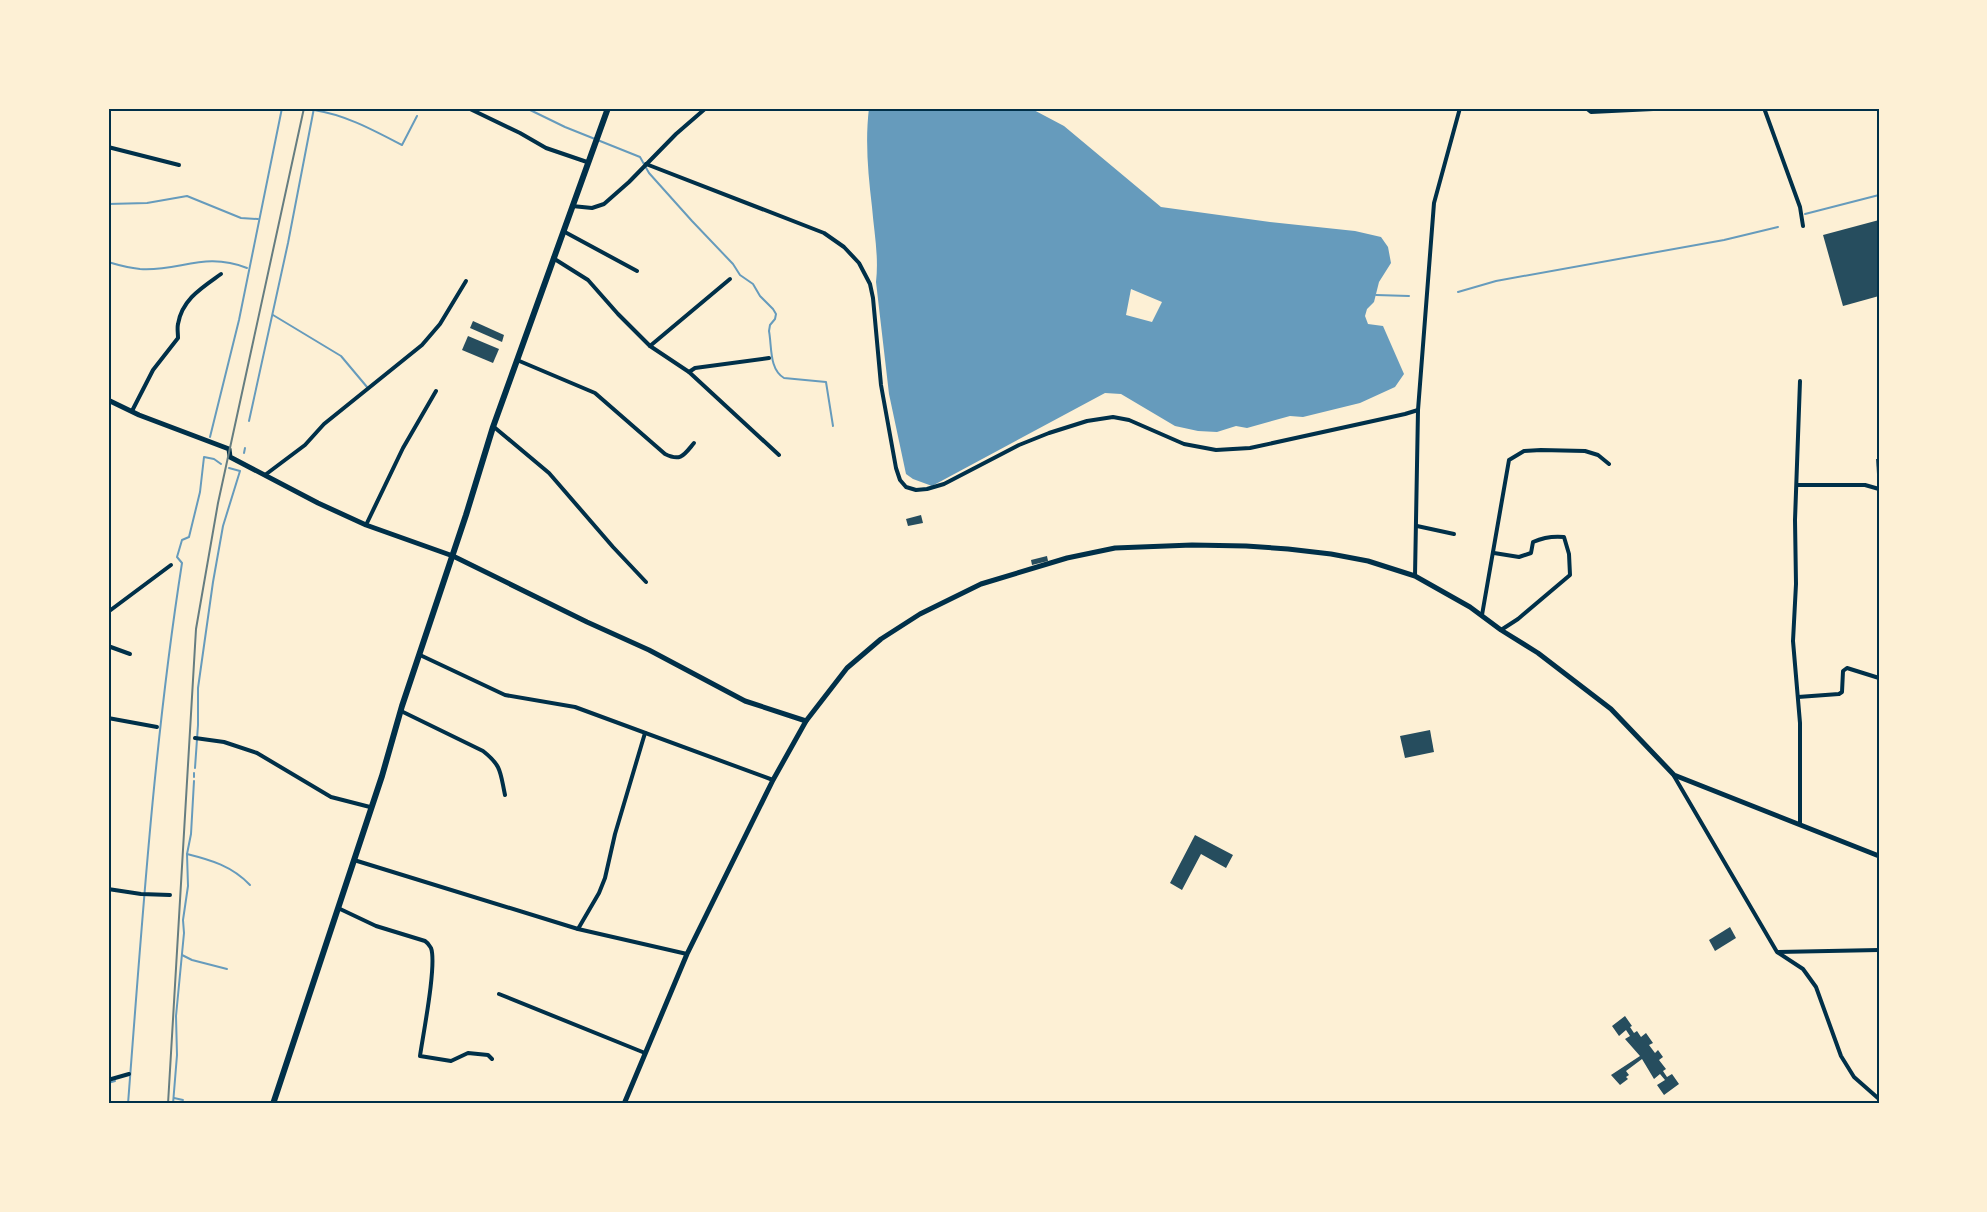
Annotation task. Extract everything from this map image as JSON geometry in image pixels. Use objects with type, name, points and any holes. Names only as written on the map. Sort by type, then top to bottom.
[{"type":"main road","points":[[273,1104],[382,776],[493,427],[552,257],[608,108]]},
{"type":"main road","points":[[108,400],[229,449],[230,457],[366,525],[453,556],[587,622],[650,650],[745,701],[806,721]]},
{"type":"main road","points":[[624,1104],[687,954],[773,780],[806,721],[847,668],[881,639],[920,614],[981,584],[1066,558],[1115,548],[1192,545],[1246,546],[1331,554],[1368,561],[1415,576],[1470,607],[1538,653],[1611,709],[1674,776],[1879,856]]},
{"type":"street","points":[[468,108],[546,148],[587,162]]},
{"type":"street","points":[[571,206],[592,208],[604,204],[706,108]]},
{"type":"street","points":[[1415,576],[1418,410],[1434,203],[1460,108]]},
{"type":"street","points":[[1586,108],[1591,112],[1674,108]]},
{"type":"street","points":[[1764,108],[1800,207],[1803,226]]},
{"type":"street","points":[[108,147],[179,165]]},
{"type":"street","points":[[646,164],[824,233],[854,256],[864,269],[872,291],[881,386],[896,468],[900,480],[906,487],[916,490],[944,484],[1019,445],[1049,433],[1098,419],[1113,417],[1129,420],[1184,444],[1216,450],[1250,448],[1418,410]]},
{"type":"street","points":[[562,230],[637,271]]},
{"type":"street","points":[[552,257],[588,280],[650,346],[689,372],[779,455]]},
{"type":"street","points":[[132,411],[153,370],[178,338],[177,324],[188,300],[221,274]]},
{"type":"street","points":[[650,346],[730,279]]},
{"type":"street","points":[[265,475],[305,445],[324,424],[422,345],[440,324],[466,281]]},
{"type":"street","points":[[689,372],[695,368],[770,358]]},
{"type":"street","points":[[517,360],[595,393],[664,454],[673,458],[681,457],[694,443]]},
{"type":"street","points":[[1800,381],[1793,641],[1800,732],[1800,825]]},
{"type":"street","points":[[366,525],[403,448],[436,391]]},
{"type":"street","points":[[493,427],[549,473],[646,582]]},
{"type":"street","points":[[1482,616],[1509,459],[1524,451],[1585,451],[1598,455],[1609,464]]},
{"type":"street","points":[[1796,485],[1865,485],[1879,489]]},
{"type":"street","points":[[1417,526],[1454,534]]},
{"type":"street","points":[[1494,553],[1525,556],[1531,553],[1533,543],[1536,541],[1555,536],[1564,537],[1570,567],[1570,575],[1518,619],[1501,630]]},
{"type":"street","points":[[108,612],[171,565]]},
{"type":"street","points":[[108,646],[130,654]]},
{"type":"street","points":[[420,655],[505,695],[574,707],[773,780]]},
{"type":"street","points":[[1798,697],[1839,694],[1842,692],[1843,671],[1847,668],[1879,678]]},
{"type":"street","points":[[401,711],[483,751],[495,760],[505,795]]},
{"type":"street","points":[[108,718],[157,727]]},
{"type":"street","points":[[578,929],[605,878],[615,834],[645,733]]},
{"type":"street","points":[[198,739],[224,742],[257,753],[331,797],[370,807]]},
{"type":"street","points":[[1674,776],[1777,952],[1803,969],[1816,987],[1841,1056],[1854,1077],[1879,1099]]},
{"type":"street","points":[[354,860],[578,929],[687,954]]},
{"type":"street","points":[[108,889],[170,895]]},
{"type":"street","points":[[338,908],[376,926],[429,944],[431,950],[430,981],[420,1056],[451,1061],[468,1053],[488,1055],[492,1059]]},
{"type":"street","points":[[1777,952],[1879,950]]},
{"type":"street","points":[[499,994],[645,1053]]},
{"type":"street","points":[[108,1080],[129,1074]]},
{"type":"water","points":[[869,108],[1030,108],[1064,126],[1161,207],[1355,231],[1381,237],[1388,247],[1391,263],[1379,282],[1374,302],[1367,309],[1365,316],[1368,324],[1383,326],[1404,374],[1395,387],[1360,403],[1303,417],[1290,416],[1247,428],[1236,426],[1217,432],[1175,426],[1121,394],[1105,393],[932,486],[913,479],[906,474],[889,394],[876,282],[877,253],[869,182],[867,133]],"holes":[[[1131,289],[1162,302],[1152,322],[1126,315]]]},
{"type":"building","points":[[1879,220],[1879,296],[1843,306],[1823,235]]},
{"type":"building","points":[[473,321],[504,335],[502,342],[470,328]]},
{"type":"building","points":[[468,336],[499,349],[493,363],[462,350]]},
{"type":"building","points":[[1876,459],[1879,459],[1879,474],[1877,474]]},
{"type":"building","points":[[921,515],[923,523],[908,526],[906,519]]},
{"type":"building","points":[[1047,556],[1048,561],[1032,565],[1031,560]]},
{"type":"building","points":[[1430,730],[1434,752],[1405,758],[1400,736]]},
{"type":"building","points":[[1195,835],[1233,855],[1226,868],[1201,854],[1182,890],[1170,883]]},
{"type":"building","points":[[1730,927],[1736,938],[1715,951],[1709,940]]},
{"type":"building","points":[[1625,1016],[1634,1033],[1637,1031],[1641,1037],[1646,1033],[1653,1043],[1649,1045],[1655,1053],[1658,1050],[1663,1057],[1659,1060],[1666,1069],[1663,1071],[1667,1077],[1672,1074],[1679,1084],[1664,1095],[1657,1085],[1665,1080],[1660,1074],[1654,1079],[1642,1059],[1626,1071],[1629,1075],[1626,1077],[1628,1079],[1620,1085],[1611,1075],[1640,1056],[1625,1039],[1630,1036],[1626,1030],[1619,1036],[1612,1026]]},
{"type":"waterway","points":[[210,437],[239,320],[282,108]]},
{"type":"waterway","points":[[249,421],[288,243],[314,108]]},
{"type":"waterway","points":[[526,108],[565,127],[640,157],[649,173],[733,264],[740,275],[753,284],[760,296],[773,309],[776,314],[769,331],[773,363],[779,374],[784,378],[826,382],[833,426]]},
{"type":"waterway","points":[[314,110],[348,119],[402,145],[417,116]]},
{"type":"waterway","points":[[1805,214],[1879,195]]},
{"type":"waterway","points":[[108,204],[147,203],[187,196],[241,218],[258,219]]},
{"type":"waterway","points":[[1458,292],[1496,281],[1724,240],[1778,227]]},
{"type":"waterway","points":[[108,262],[140,269],[154,269],[218,261],[247,268]]},
{"type":"waterway","points":[[1376,295],[1409,296]]},
{"type":"waterway","points":[[273,315],[341,356],[367,387]]},
{"type":"waterway","points":[[244,453],[245,448]]},
{"type":"waterway","points":[[128,1104],[156,765],[182,563],[177,557],[182,540],[189,537],[200,492],[204,457],[214,459],[221,464]]},
{"type":"waterway","points":[[195,768],[198,688],[213,582],[223,526],[240,471],[229,468]]},
{"type":"waterway","points":[[173,1104],[177,1055],[176,1016],[184,933],[183,920],[188,886],[187,854],[191,834],[194,781]]},
{"type":"waterway","points":[[187,854],[228,868],[250,885]]},
{"type":"waterway","points":[[182,955],[192,960],[227,969]]},
{"type":"waterway","points":[[108,1083],[115,1081]]},
{"type":"waterway","points":[[174,1098],[183,1100]]},
{"type":"railway","points":[[168,1104],[196,629],[218,503],[304,108]]}]
